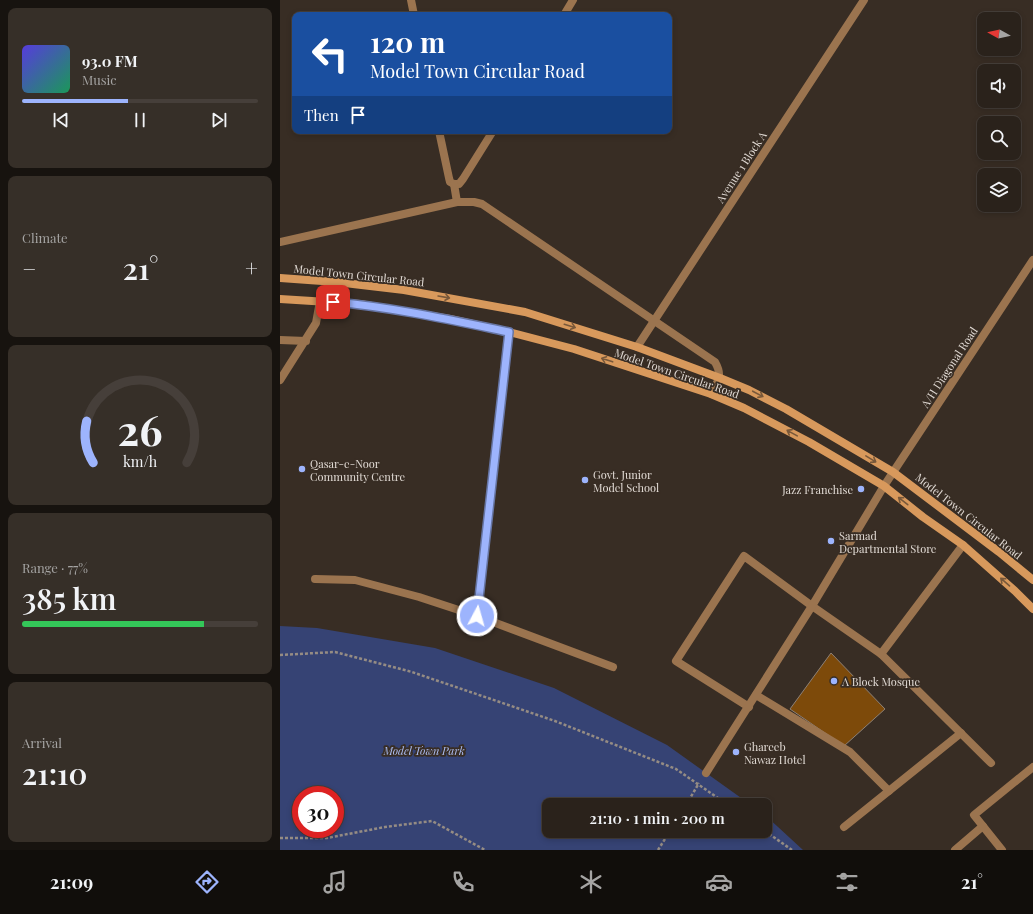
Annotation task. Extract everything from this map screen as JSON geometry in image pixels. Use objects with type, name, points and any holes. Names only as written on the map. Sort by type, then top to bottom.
[{"type":"main road","name":"Model Town Circular Road","points":[[280,278],[336,282],[404,290],[525,312],[637,347],[720,378],[749,390],[786,409],[893,472],[999,552],[1033,580]]},
{"type":"main road","name":"Model Town Circular Road","points":[[280,299],[360,304],[450,319],[509,332],[574,349],[711,394],[780,426],[884,486],[923,517],[963,545],[1033,609]]},
{"type":"street","points":[[411,0],[413,12]]},
{"type":"street","points":[[566,12],[573,0]]},
{"type":"street","name":"Avenue 1 Block A","points":[[637,347],[864,0]]},
{"type":"street","points":[[440,134],[450,182],[454,184],[457,202]]},
{"type":"street","points":[[454,184],[459,184],[463,179],[491,134]]},
{"type":"street","points":[[280,242],[457,202],[474,202],[482,204],[715,362],[720,370],[720,378],[711,394]]},
{"type":"street","name":"A/H Diagonal Road","points":[[706,773],[812,606],[884,486],[1033,260]]},
{"type":"street","points":[[280,380],[316,323],[320,301]]},
{"type":"street","points":[[477,616],[509,332]]},
{"type":"street","points":[[280,340],[306,341]]},
{"type":"street","points":[[881,654],[963,545]]},
{"type":"street","points":[[749,707],[676,661],[744,556],[881,654],[991,763]]},
{"type":"street","points":[[315,579],[356,580],[418,597],[477,616],[613,667]]},
{"type":"street","points":[[756,695],[850,752],[889,791]]},
{"type":"street","points":[[844,827],[961,733]]},
{"type":"street","points":[[1002,850],[974,815],[1033,767]]},
{"type":"street","points":[[955,850],[983,826]]},
{"type":"path","points":[[280,655],[335,652],[412,672],[555,721],[676,769],[718,798]]},
{"type":"path","points":[[691,798],[706,773]]},
{"type":"path","points":[[280,838],[327,838],[385,827],[432,821],[485,850]]},
{"type":"path","points":[[772,836],[792,850]]},
{"type":"path","points":[[658,850],[666,838]]},
{"type":"green space","name":"Model Town Park","points":[[280,626],[317,628],[435,648],[554,688],[667,745],[741,798],[542,798],[542,838],[772,838],[772,821],[803,850],[280,850]]},
{"type":"building","name":"A Block Mosque","points":[[831,653],[885,709],[844,746],[790,709]]},
{"type":"place","name":"Qasar-e-Noor Community Centre","points":[[302,469]]},
{"type":"place","name":"Govt. Junior Model School","points":[[585,480]]},
{"type":"place","name":"Jazz Franchise","points":[[861,489]]},
{"type":"place","name":"Sarmad Departmental Store","points":[[831,541]]},
{"type":"place","name":"A Block Mosque","points":[[834,681]]},
{"type":"place","name":"Ghareeb Nawaz Hotel","points":[[736,752]]},
{"type":"route","points":[[333,302],[360,304],[450,319],[509,332],[477,616]]}]
